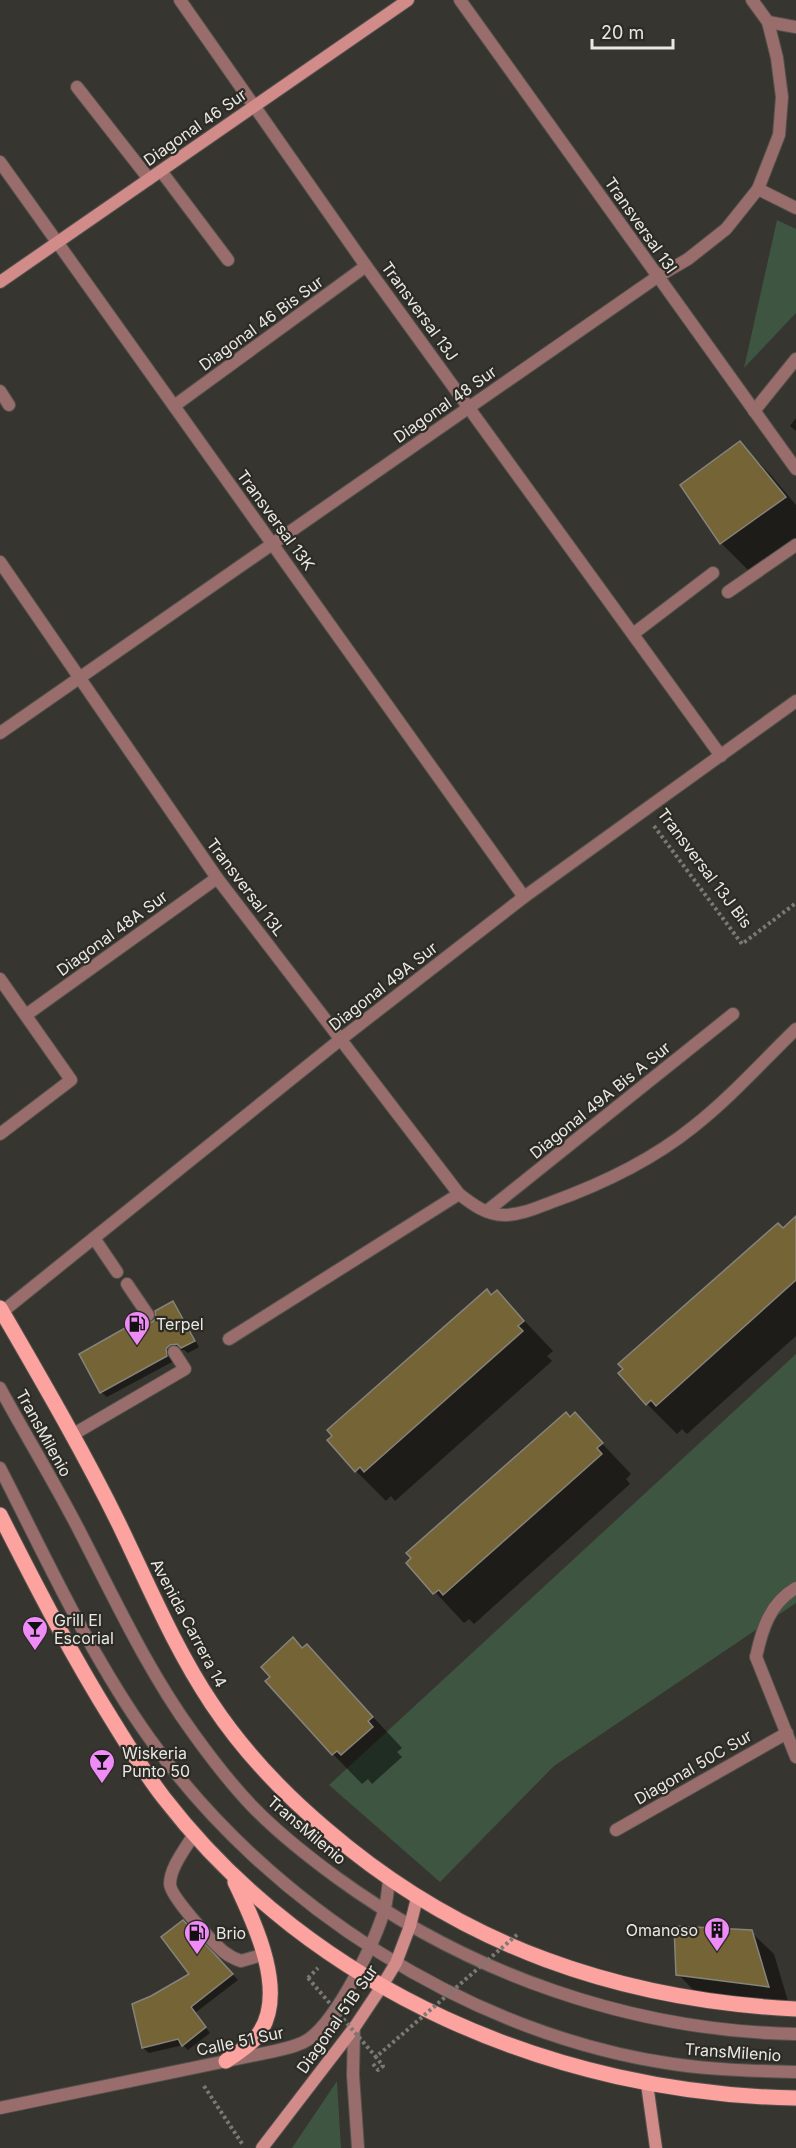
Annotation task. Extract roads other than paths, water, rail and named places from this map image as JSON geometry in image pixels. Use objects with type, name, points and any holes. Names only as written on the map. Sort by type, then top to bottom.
[{"type":"main road","name":"Avenida Carrera 14","points":[[1,1310],[72,1435],[178,1647],[212,1704],[255,1761],[280,1788],[354,1854],[417,1898],[471,1928],[575,1971],[688,1999],[796,2009]]},
{"type":"main road","points":[[0,1515],[92,1688],[164,1798],[232,1876],[297,1931],[382,1986],[448,2021],[512,2048],[647,2084],[729,2095],[796,2098]]},
{"type":"main road","points":[[226,2061],[252,2042],[264,2025],[270,1984],[265,1954],[232,1876]]},
{"type":"street","name":"Transversal 13J","points":[[180,0],[366,266],[721,756]]},
{"type":"street","name":"Diagonal 46 Sur","points":[[0,282],[408,0]]},
{"type":"street","name":"Transversal 13I","points":[[460,0],[796,469]]},
{"type":"street","points":[[752,0],[768,22],[796,27]]},
{"type":"street","name":"Diagonal 48 Sur","points":[[0,733],[657,277],[688,260],[726,229],[758,189],[779,135],[782,97],[777,58],[768,22]]},
{"type":"street","points":[[77,87],[149,179]]},
{"type":"street","name":"Transversal 13K","points":[[0,162],[524,897]]},
{"type":"street","points":[[161,171],[228,260]]},
{"type":"street","points":[[758,189],[796,207]]},
{"type":"street","name":"Diagonal 46 Bis Sur","points":[[174,406],[366,266]]},
{"type":"street","points":[[754,411],[796,359]]},
{"type":"street","points":[[0,391],[9,405]]},
{"type":"street","points":[[728,592],[796,545]]},
{"type":"street","name":"Transversal 13L","points":[[0,562],[217,878],[459,1194],[474,1207],[487,1211]]},
{"type":"street","points":[[633,634],[713,573]]},
{"type":"street","name":"Diagonal 49A Sur","points":[[1,1310],[94,1238],[340,1039],[524,897],[796,701]]},
{"type":"street","name":"Diagonal 48A Sur","points":[[26,1015],[217,878]]},
{"type":"street","points":[[0,979],[71,1080],[0,1134]]},
{"type":"street","name":"Diagonal 49A Bis A Sur","points":[[487,1211],[733,1014]]},
{"type":"street","points":[[487,1211],[501,1215],[521,1214],[576,1194],[642,1162],[700,1121],[796,1029]]},
{"type":"street","points":[[229,1339],[459,1194]]},
{"type":"street","points":[[94,1238],[117,1272]]},
{"type":"street","points":[[127,1284],[148,1315]]},
{"type":"street","points":[[72,1435],[185,1369],[174,1352]]},
{"type":"street","name":"TransMilenio","points":[[0,1388],[63,1499],[124,1618],[165,1691],[192,1732],[252,1805],[288,1839],[366,1899],[449,1947],[505,1974],[609,2008],[681,2023],[731,2031],[796,2034]]},
{"type":"street","name":"TransMilenio","points":[[0,1468],[74,1613],[120,1693],[170,1766],[207,1809],[279,1879],[310,1905],[396,1963],[477,2006],[536,2029],[593,2047],[674,2064],[734,2070],[796,2072]]},
{"type":"street","points":[[796,1588],[787,1593],[769,1615],[756,1657],[796,1757]]},
{"type":"street","name":"Diagonal 50C Sur","points":[[616,1830],[787,1733]]},
{"type":"street","points":[[194,1834],[173,1871],[170,1882],[171,1890],[190,1916],[225,1953],[241,1961],[265,1954]]},
{"type":"street","name":"Calle 51 Sur","points":[[0,2108],[295,2046],[309,2039],[341,2001],[358,1971],[384,1910],[389,1880]]},
{"type":"street","name":"Diagonal 51B Sur","points":[[262,2148],[354,2028],[382,1986],[396,1963],[411,1926],[417,1898]]},
{"type":"street","points":[[354,2028],[352,2054],[358,2148]]},
{"type":"street","points":[[647,2084],[656,2148]]},
{"type":"place","name":"Terpel","points":[[137,1347]]},
{"type":"place","name":"Grill El Escorial","points":[[35,1652]]},
{"type":"place","name":"Wiskeria Punto 50","points":[[102,1785]]},
{"type":"place","name":"Omanoso","points":[[717,1953]]},
{"type":"place","name":"Brio","points":[[197,1956]]}]
